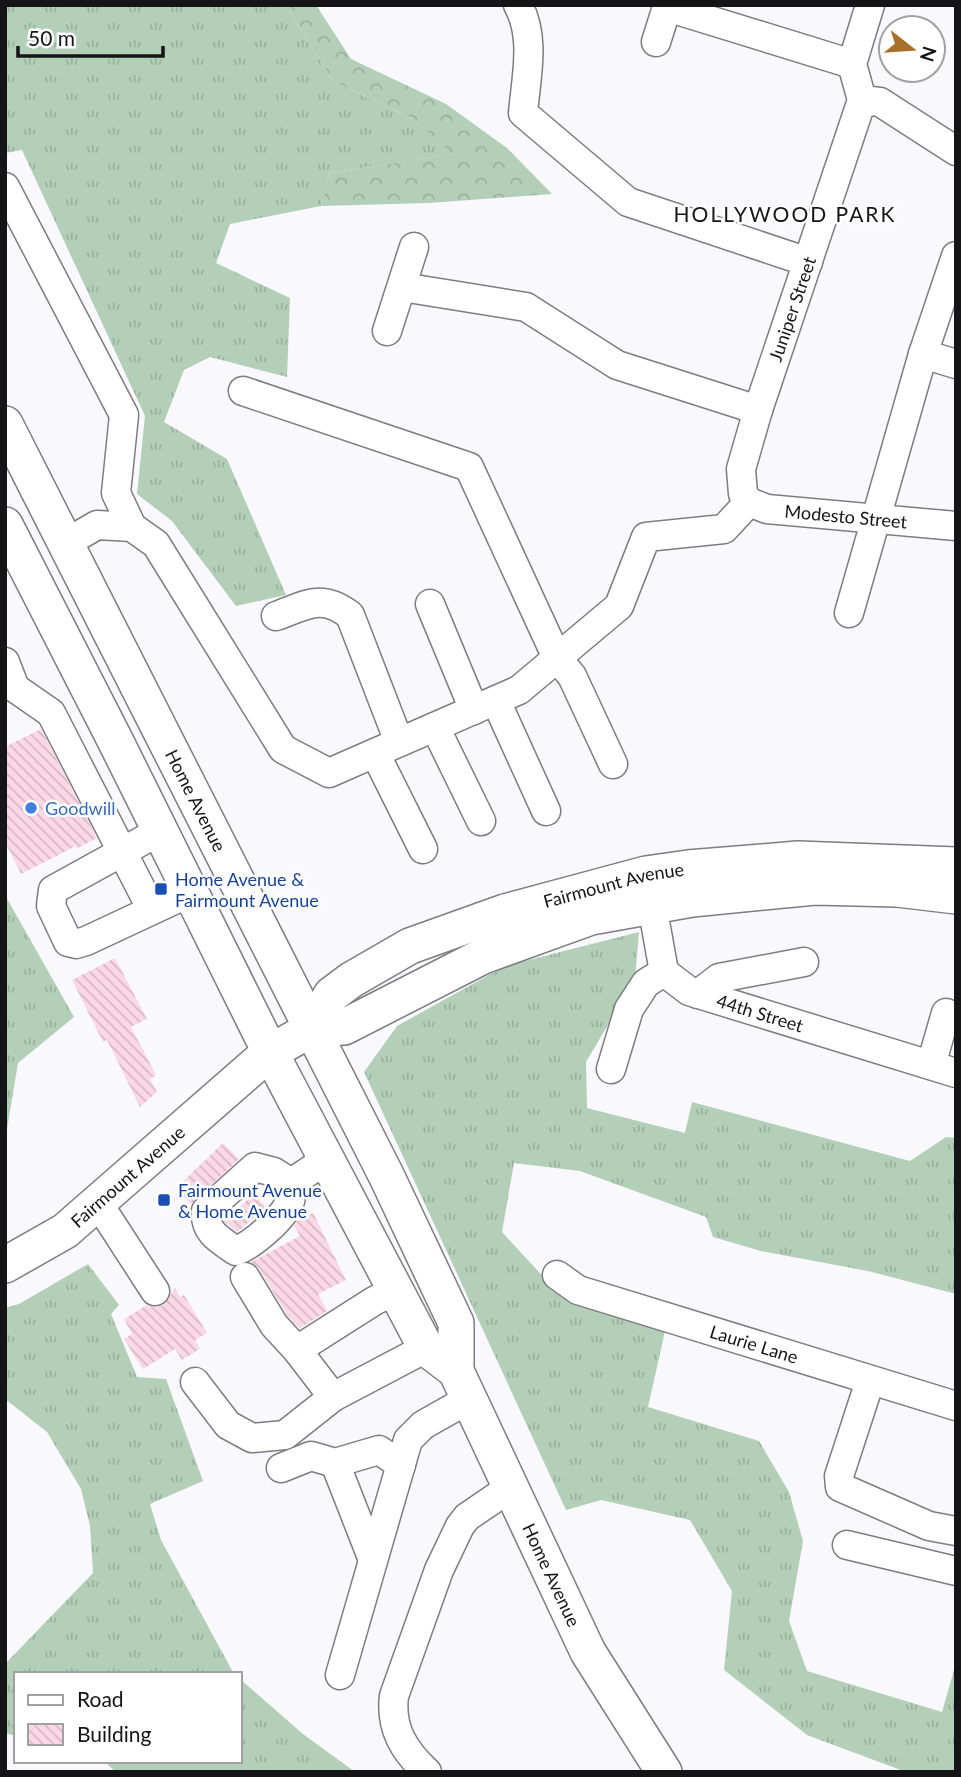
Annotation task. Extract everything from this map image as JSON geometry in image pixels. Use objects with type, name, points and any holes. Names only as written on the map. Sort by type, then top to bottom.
[{"type":"main road","name":"Home Avenue","points":[[5,424],[387,1177],[456,1323],[463,1385],[588,1652],[664,1772]]},
{"type":"main road","name":"Home Avenue","points":[[5,525],[15,566],[160,831],[270,1052],[426,1348],[463,1385]]},
{"type":"main road","name":"Fairmount Avenue","points":[[5,1265],[65,1231],[270,1052],[312,1029],[344,1027],[483,956],[591,917],[649,890],[688,867],[798,859],[956,865]]},
{"type":"main road","name":"Fairmount Avenue","points":[[649,890],[897,888],[956,896]]},
{"type":"street","points":[[518,5],[529,36],[523,113],[628,202],[808,262]]},
{"type":"street","points":[[870,5],[852,64],[862,100],[880,102],[956,151]]},
{"type":"street","points":[[656,42],[667,7],[852,64]]},
{"type":"street","name":"Juniper Street","points":[[746,498],[741,469],[758,410],[862,100]]},
{"type":"street","points":[[5,187],[124,415],[116,494],[132,527],[156,544],[283,749],[329,773],[519,690],[619,606],[646,537],[724,529],[746,498]]},
{"type":"street","points":[[387,331],[414,247]]},
{"type":"street","points":[[849,613],[923,354],[956,256]]},
{"type":"street","points":[[402,287],[526,307],[617,365],[758,410]]},
{"type":"street","points":[[923,354],[956,364]]},
{"type":"street","points":[[243,391],[469,467],[557,658],[572,676],[613,764]]},
{"type":"street","name":"Modesto Street","points":[[746,498],[767,509],[956,527]]},
{"type":"street","points":[[66,543],[97,525],[132,527]]},
{"type":"street","points":[[276,616],[316,601],[336,604],[350,615],[387,748],[423,849]]},
{"type":"street","points":[[430,604],[546,811]]},
{"type":"street","points":[[5,662],[15,688],[51,713],[152,910]]},
{"type":"street","points":[[435,727],[481,821]]},
{"type":"street","points":[[160,831],[53,890],[51,906],[68,942],[76,944],[86,941],[191,892]]},
{"type":"street","points":[[611,1069],[629,1009],[646,983],[664,972],[649,890]]},
{"type":"street","points":[[698,994],[719,978],[804,962]]},
{"type":"street","name":"44th Street","points":[[664,972],[689,991],[943,1069]]},
{"type":"street","points":[[943,1069],[946,1013]]},
{"type":"street","points":[[291,1183],[326,1160]]},
{"type":"street","points":[[97,1203],[155,1291]]},
{"type":"street","name":"Laurie Lane","points":[[556,1275],[578,1290],[956,1406]]},
{"type":"street","points":[[245,1277],[274,1325],[333,1397]]},
{"type":"street","points":[[297,1350],[396,1290]]},
{"type":"street","points":[[195,1382],[228,1425],[251,1438],[285,1435],[333,1397],[426,1348]]},
{"type":"street","points":[[870,1381],[839,1476],[840,1487],[929,1526],[956,1531]]},
{"type":"street","points":[[340,1675],[408,1440],[463,1385]]},
{"type":"street","points":[[281,1468],[310,1457],[335,1462],[379,1450],[401,1465]]},
{"type":"street","points":[[335,1462],[373,1560]]},
{"type":"street","points":[[427,1772],[406,1748],[396,1729],[392,1713],[394,1696],[439,1570],[460,1526],[467,1517],[511,1487]]},
{"type":"street","points":[[847,1545],[956,1571]]},
{"type":"green space","points":[[5,5],[285,5],[334,82],[414,119],[454,154],[329,173],[321,206],[230,224],[216,263],[290,298],[287,377],[210,357],[184,370],[164,422],[227,459],[286,595],[236,606],[172,521],[137,494],[145,416],[22,150],[5,153]]},
{"type":"green space","points":[[285,5],[316,5],[351,59],[446,104],[507,148],[552,194],[429,203],[321,206],[329,173],[453,154],[414,119],[334,82]]},
{"type":"green space","points":[[5,895],[74,1017],[18,1063],[5,1141]]},
{"type":"green space","points":[[639,932],[635,979],[586,1062],[587,1108],[685,1133],[692,1102],[910,1161],[946,1137],[956,1138],[956,1294],[868,1271],[761,1251],[713,1237],[706,1217],[580,1171],[514,1163],[502,1232],[561,1296],[665,1331],[648,1407],[759,1441],[789,1492],[803,1541],[789,1621],[807,1671],[942,1712],[956,1663],[956,1772],[906,1772],[807,1735],[724,1670],[732,1591],[690,1520],[601,1500],[566,1510],[364,1072],[397,1026],[505,966]]},
{"type":"green space","points":[[88,1264],[119,1305],[111,1314],[137,1377],[166,1379],[203,1481],[150,1504],[161,1540],[233,1672],[14,1672],[14,1735],[5,1733],[5,1664],[93,1573],[90,1526],[81,1489],[47,1432],[5,1399],[5,1308],[19,1304]]},
{"type":"green space","points":[[242,1681],[303,1734],[355,1772],[116,1772],[106,1763],[242,1763]]},
{"type":"building","points":[[41,729],[97,838],[21,874],[5,842],[5,747]]},
{"type":"building","points":[[115,958],[147,1019],[131,1027],[156,1075],[150,1079],[157,1092],[140,1107],[107,1040],[103,1042],[72,980]]},
{"type":"building","points":[[223,1143],[239,1159],[191,1204],[176,1188]]},
{"type":"building","points":[[254,1194],[266,1207],[237,1232],[224,1221]]},
{"type":"building","points":[[313,1213],[346,1280],[318,1294],[327,1311],[300,1328],[287,1315],[259,1268],[251,1262],[300,1236],[294,1225]]},
{"type":"building","points":[[175,1288],[180,1297],[184,1295],[207,1333],[195,1340],[200,1349],[182,1360],[175,1349],[143,1369],[124,1339],[132,1334],[124,1319],[147,1305],[155,1308],[163,1305]]},
{"type":"place","name":"Goodwill","points":[[31,808]]},
{"type":"place","name":"Home Avenue & Fairmount Avenue","points":[[161,889]]},
{"type":"place","name":"Fairmount Avenue & Home Avenue","points":[[164,1200]]},
{"type":"district","name":"HOLLYWOOD PARK","points":[[785,213]]}]
